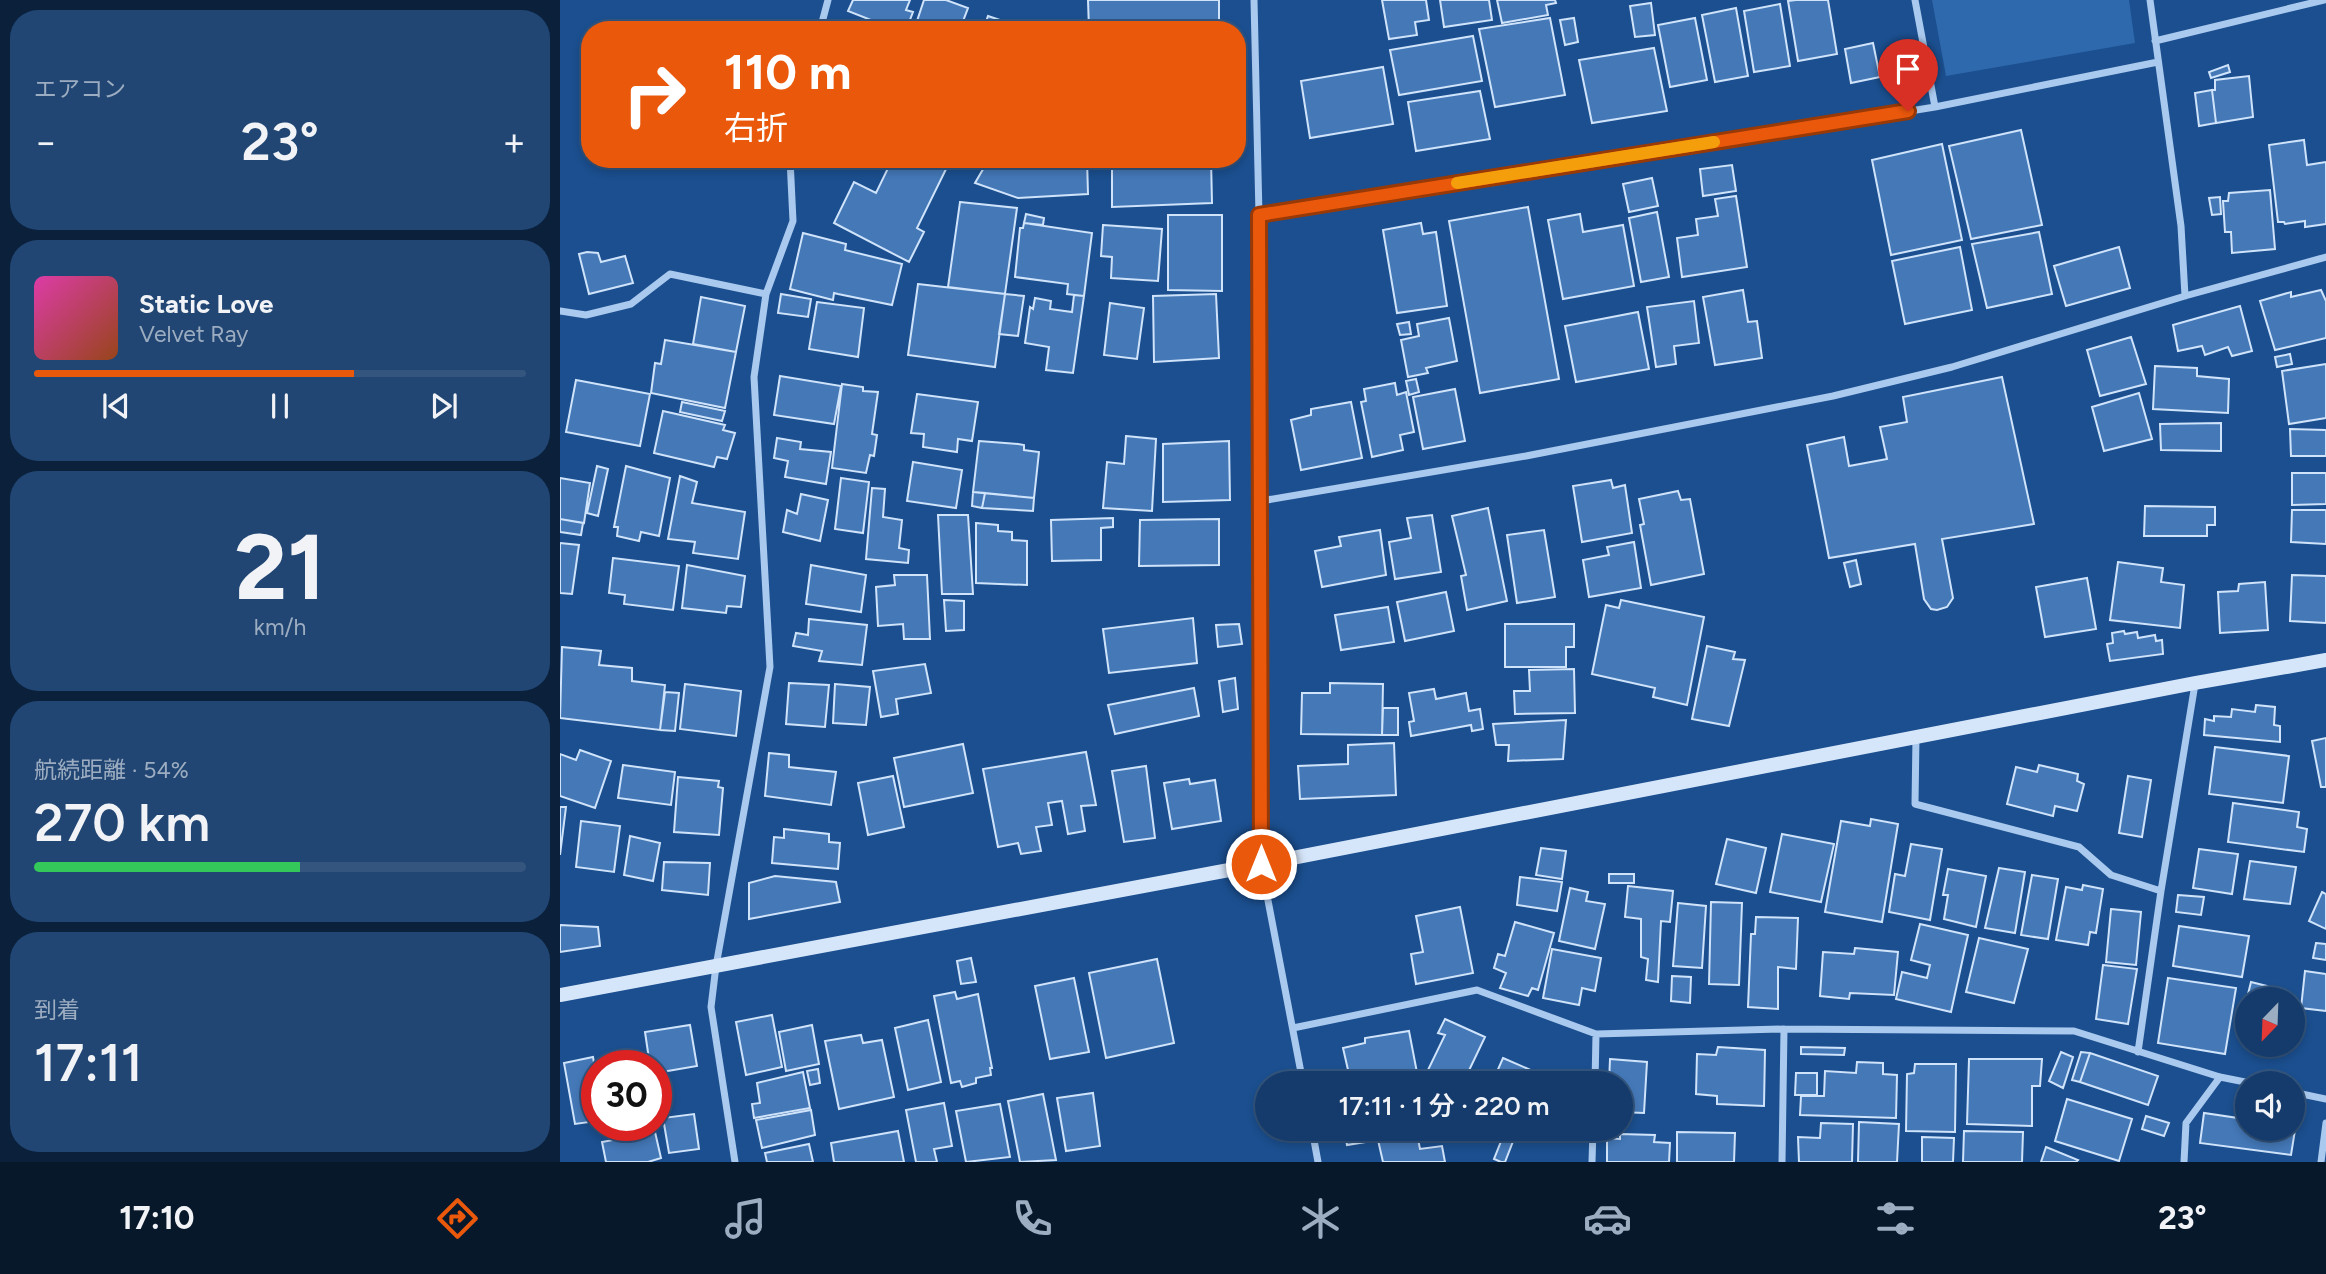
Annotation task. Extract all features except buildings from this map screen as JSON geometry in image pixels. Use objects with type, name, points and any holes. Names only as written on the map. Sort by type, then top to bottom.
[{"type":"street","points":[[822,21],[828,0]]},
{"type":"street","points":[[1254,0],[1259,215],[1261,864],[1301,1071]]},
{"type":"street","points":[[1914,0],[1935,107]]},
{"type":"street","points":[[2150,0],[2181,226],[2185,296]]},
{"type":"street","points":[[2155,41],[2324,0]]},
{"type":"street","points":[[1259,215],[1935,107],[2158,62]]},
{"type":"street","points":[[735,1162],[711,1007],[770,667],[754,377],[766,294],[793,220],[790,168]]},
{"type":"street","points":[[1261,501],[1526,456],[1833,396],[1952,367],[2185,296],[2326,257]]},
{"type":"street","points":[[560,311],[586,315],[632,304],[670,274],[766,294]]},
{"type":"street","points":[[560,995],[2326,660]]},
{"type":"street","points":[[2138,1052],[2195,683]]},
{"type":"street","points":[[1917,736],[1914,804],[2079,848],[2112,875],[2161,891]]},
{"type":"street","points":[[1293,1028],[1477,990],[1596,1034],[1784,1029],[2074,1031],[2235,1080]]},
{"type":"street","points":[[1782,1162],[1784,1029]]},
{"type":"street","points":[[1595,1071],[1596,1034]]},
{"type":"street","points":[[2184,1162],[2186,1123],[2220,1077]]},
{"type":"street","points":[[2305,1095],[2326,1099]]},
{"type":"street","points":[[2322,1162],[2326,1124]]},
{"type":"street","points":[[1314,1141],[1318,1162]]},
{"type":"street","points":[[1592,1162],[1593,1141]]},
{"type":"shaded area","points":[[1932,0],[2129,0],[2135,43],[1946,76]]},
{"type":"slow traffic","points":[[1457,183],[1714,142]]},
{"type":"route","points":[[1261,864],[1259,215],[1908,111]]}]
